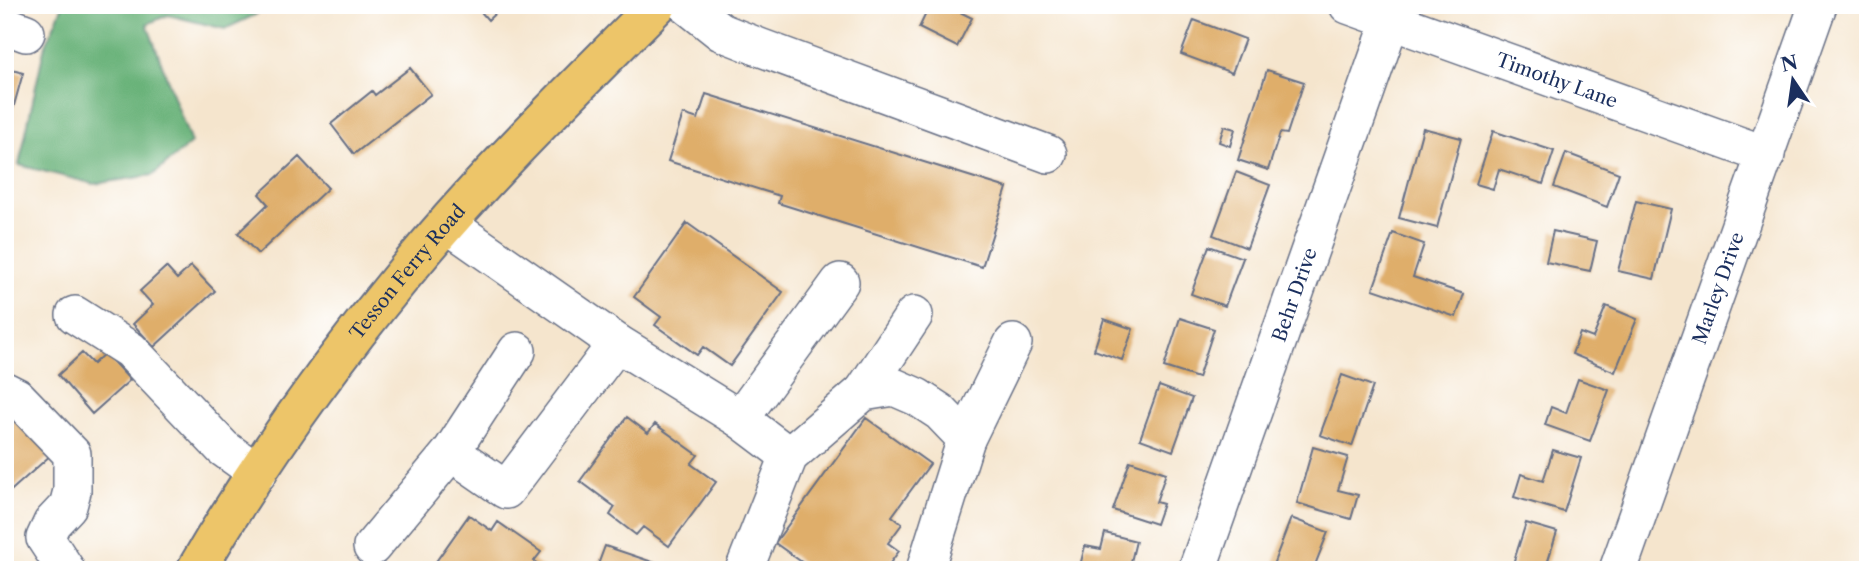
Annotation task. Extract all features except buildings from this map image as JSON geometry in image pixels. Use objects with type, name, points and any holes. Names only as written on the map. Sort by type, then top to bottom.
[{"type":"main road","name":"Tesson Ferry Road","points":[[196,570],[258,473],[353,337],[403,274],[513,152],[657,5]]},
{"type":"street","points":[[687,5],[721,32],[1048,154]]},
{"type":"street","name":"Timothy Lane","points":[[1348,5],[1766,155]]},
{"type":"street","name":"Marley Drive","points":[[1618,570],[1818,5]]},
{"type":"street","name":"Behr Drive","points":[[1197,570],[1391,20]]},
{"type":"street","points":[[447,224],[617,343],[740,419],[789,456]]},
{"type":"street","points":[[740,419],[839,282]]},
{"type":"street","points":[[75,315],[130,350],[223,448],[258,473]]},
{"type":"street","points":[[745,569],[789,456],[863,392],[914,315]]},
{"type":"street","points":[[451,452],[506,490],[617,343]]},
{"type":"street","points":[[925,570],[966,439],[1013,343]]},
{"type":"street","points":[[372,547],[451,452],[517,351]]},
{"type":"street","points":[[863,392],[894,387],[916,397],[940,412],[966,439]]},
{"type":"street","points":[[5,391],[17,397],[72,454],[72,491],[68,506],[52,523],[45,538],[66,570]]},
{"type":"green space","points":[[63,5],[253,5],[257,14],[225,29],[168,15],[147,24],[191,143],[153,175],[94,184],[19,165],[44,49]]}]
